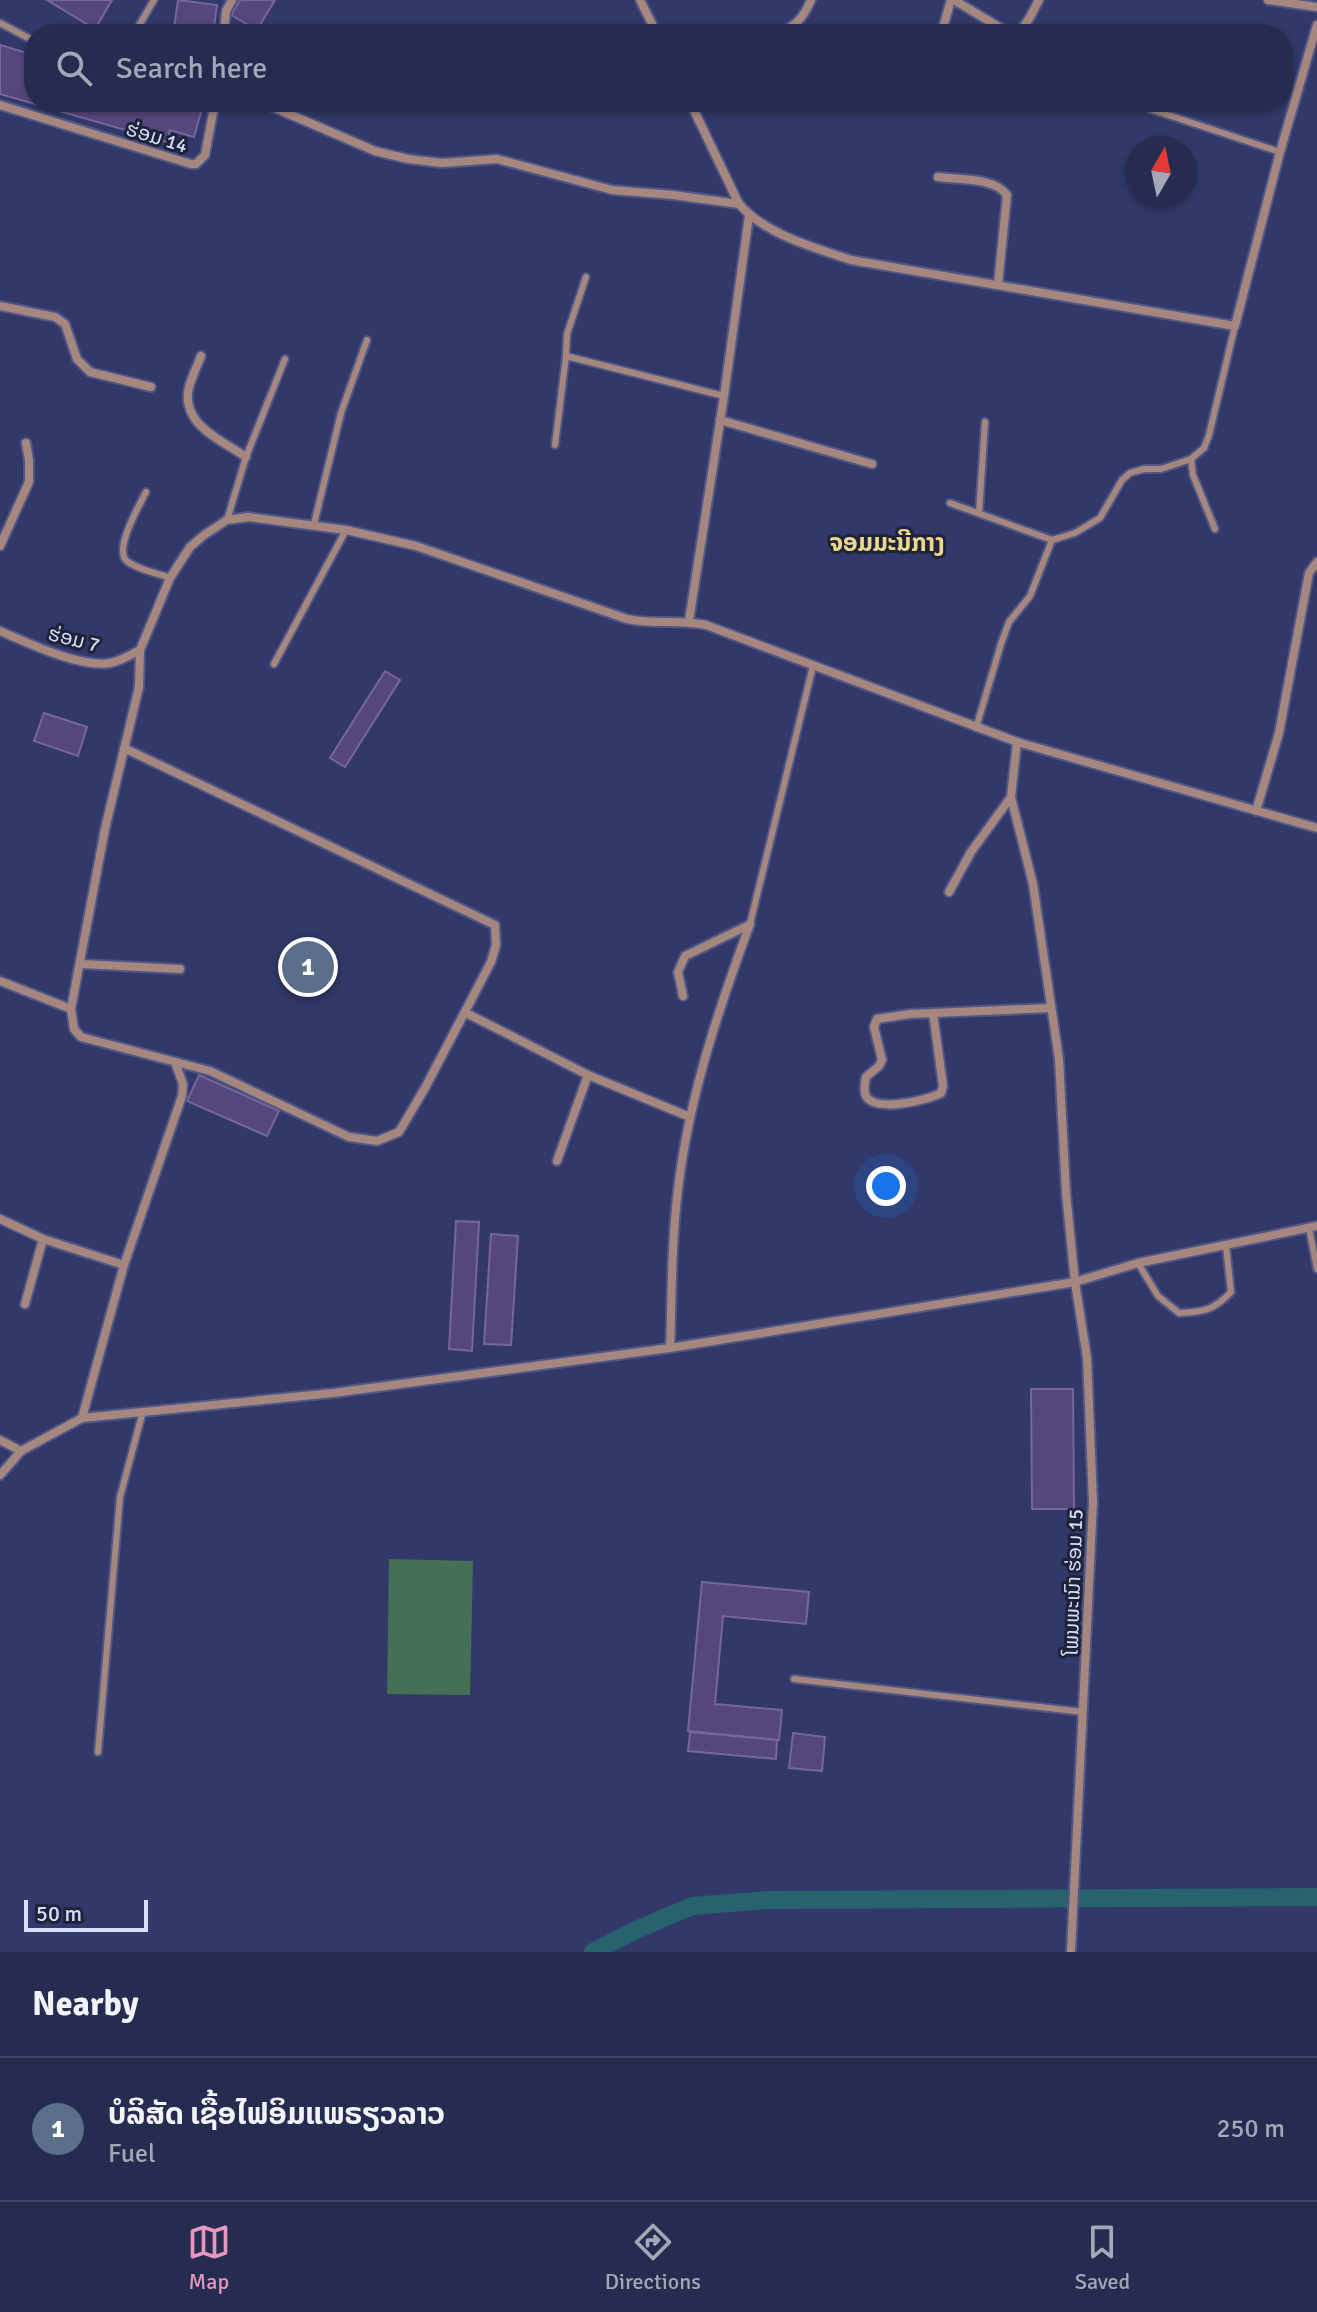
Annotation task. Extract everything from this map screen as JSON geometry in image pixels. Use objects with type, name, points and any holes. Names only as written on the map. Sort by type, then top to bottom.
[{"type":"street","points":[[225,24],[226,11],[232,0]]},
{"type":"street","points":[[640,0],[652,24]]},
{"type":"street","points":[[796,24],[804,16],[811,0]]},
{"type":"street","points":[[944,24],[952,0],[993,24]]},
{"type":"street","points":[[1025,24],[1039,0]]},
{"type":"street","points":[[1268,0],[1317,7]]},
{"type":"street","points":[[1293,107],[1317,25]]},
{"type":"street","name":"ຮ່ອມ 14","points":[[0,105],[191,164],[196,164],[205,155],[213,112]]},
{"type":"street","points":[[284,112],[375,151],[408,159],[442,163],[497,159],[612,190],[739,204]]},
{"type":"street","points":[[698,112],[739,204],[749,216],[779,232],[851,260],[1235,326],[1292,112]]},
{"type":"street","points":[[938,177],[993,184],[1007,195],[998,284]]},
{"type":"street","points":[[689,621],[749,216]]},
{"type":"street","points":[[0,306],[55,317],[65,324],[77,359],[90,372],[151,387]]},
{"type":"street","points":[[201,356],[189,387],[191,416],[200,427],[246,457]]},
{"type":"street","points":[[720,420],[872,464]]},
{"type":"street","points":[[0,546],[29,482],[26,443]]},
{"type":"street","points":[[124,748],[495,925],[496,945],[491,962],[466,1013],[399,1132],[377,1141],[349,1137],[210,1071],[81,1037],[74,1029],[71,1009],[105,829],[124,748],[139,687],[140,650],[170,578],[190,547],[227,520],[248,517],[346,530],[416,546],[627,619],[641,622],[689,621],[706,625],[1017,742],[1317,828]]},
{"type":"street","points":[[1256,811],[1279,733],[1309,573],[1317,562]]},
{"type":"street","name":"ຮ່ອມ 7","points":[[0,631],[42,649],[98,663],[110,663],[140,650]]},
{"type":"street","points":[[949,892],[971,852],[1011,797],[1017,742]]},
{"type":"street","name":"ໂພນພະເນົາ ຮ່ອມ 15","points":[[1011,797],[1033,884],[1059,1059],[1066,1193],[1087,1358],[1093,1502],[1071,1952]]},
{"type":"street","points":[[683,996],[678,972],[685,956],[750,924]]},
{"type":"street","points":[[670,1348],[676,1207],[690,1117],[716,1016],[750,924]]},
{"type":"street","points":[[81,964],[180,969]]},
{"type":"street","points":[[0,981],[71,1009]]},
{"type":"street","points":[[933,1013],[943,1086],[941,1093],[933,1098],[887,1105],[873,1103],[865,1092],[866,1077],[882,1060],[874,1022],[877,1019],[933,1013],[1050,1008]]},
{"type":"street","points":[[466,1013],[588,1075],[690,1117]]},
{"type":"street","points":[[82,1418],[124,1265],[182,1096],[183,1084],[175,1062]]},
{"type":"street","points":[[557,1161],[588,1075]]},
{"type":"street","points":[[0,1219],[43,1239],[124,1265]]},
{"type":"street","points":[[0,1475],[21,1451],[82,1418],[333,1393],[670,1348],[1075,1282],[1138,1263],[1313,1227]]},
{"type":"street","points":[[25,1304],[43,1239]]},
{"type":"street","points":[[0,1440],[21,1451]]},
{"type":"lane","points":[[140,24],[154,0]]},
{"type":"lane","points":[[0,23],[24,36]]},
{"type":"lane","points":[[1159,112],[1280,152]]},
{"type":"lane","points":[[555,445],[567,334],[586,277]]},
{"type":"lane","points":[[950,503],[1052,540],[1075,533],[1100,518],[1122,480],[1130,473],[1161,469],[1191,459],[1204,448],[1235,326]]},
{"type":"lane","points":[[314,524],[341,413],[367,340]]},
{"type":"lane","points":[[566,356],[724,396]]},
{"type":"lane","points":[[227,520],[246,457],[285,359]]},
{"type":"lane","points":[[979,513],[985,422]]},
{"type":"lane","points":[[1191,459],[1193,475],[1215,529]]},
{"type":"lane","points":[[146,492],[122,546],[122,556],[128,562],[170,578]]},
{"type":"lane","points":[[274,664],[346,530]]},
{"type":"lane","points":[[976,728],[1009,622],[1030,596],[1052,540]]},
{"type":"lane","points":[[750,924],[813,666]]},
{"type":"lane","points":[[1313,1227],[1317,1269]]},
{"type":"lane","points":[[1138,1263],[1158,1296],[1179,1313],[1196,1312],[1219,1305],[1231,1292],[1226,1246]]},
{"type":"lane","points":[[98,1752],[120,1497],[143,1411]]},
{"type":"lane","points":[[794,1679],[1083,1712]]},
{"type":"green space","points":[[389,1559],[473,1561],[470,1695],[387,1694]]},
{"type":"building","points":[[47,0],[112,0],[98,24],[87,24]]},
{"type":"building","points":[[178,0],[217,5],[214,24],[174,24]]},
{"type":"building","points":[[240,0],[275,0],[261,24],[247,24],[231,15]]},
{"type":"building","points":[[0,45],[24,52],[24,101],[0,94]]},
{"type":"building","points":[[63,112],[201,112],[194,137],[170,130],[167,142]]},
{"type":"building","points":[[385,671],[400,680],[345,767],[330,758]]},
{"type":"building","points":[[44,713],[87,727],[78,756],[34,741]]},
{"type":"building","points":[[199,1075],[279,1111],[267,1136],[187,1101]]},
{"type":"building","points":[[456,1221],[479,1222],[472,1351],[449,1349]]},
{"type":"building","points":[[491,1234],[518,1236],[511,1345],[484,1344]]},
{"type":"building","points":[[1031,1389],[1073,1389],[1074,1509],[1032,1509]]},
{"type":"building","points":[[702,1582],[809,1592],[806,1624],[723,1616],[715,1704],[782,1710],[779,1740],[688,1731]]},
{"type":"building","points":[[690,1732],[777,1740],[776,1759],[688,1751]]},
{"type":"building","points":[[793,1733],[825,1737],[822,1771],[789,1768]]},
{"type":"waterway","points":[[593,1952],[692,1906],[768,1900],[1317,1897]]},
{"type":"place","name":"ບໍລິສັດ ເຊື້ອໄຟອິມແພຣຽວລາວ","points":[[308,967]]},
{"type":"district","name":"ຈອມມະນີກາງ","points":[[887,543]]}]
